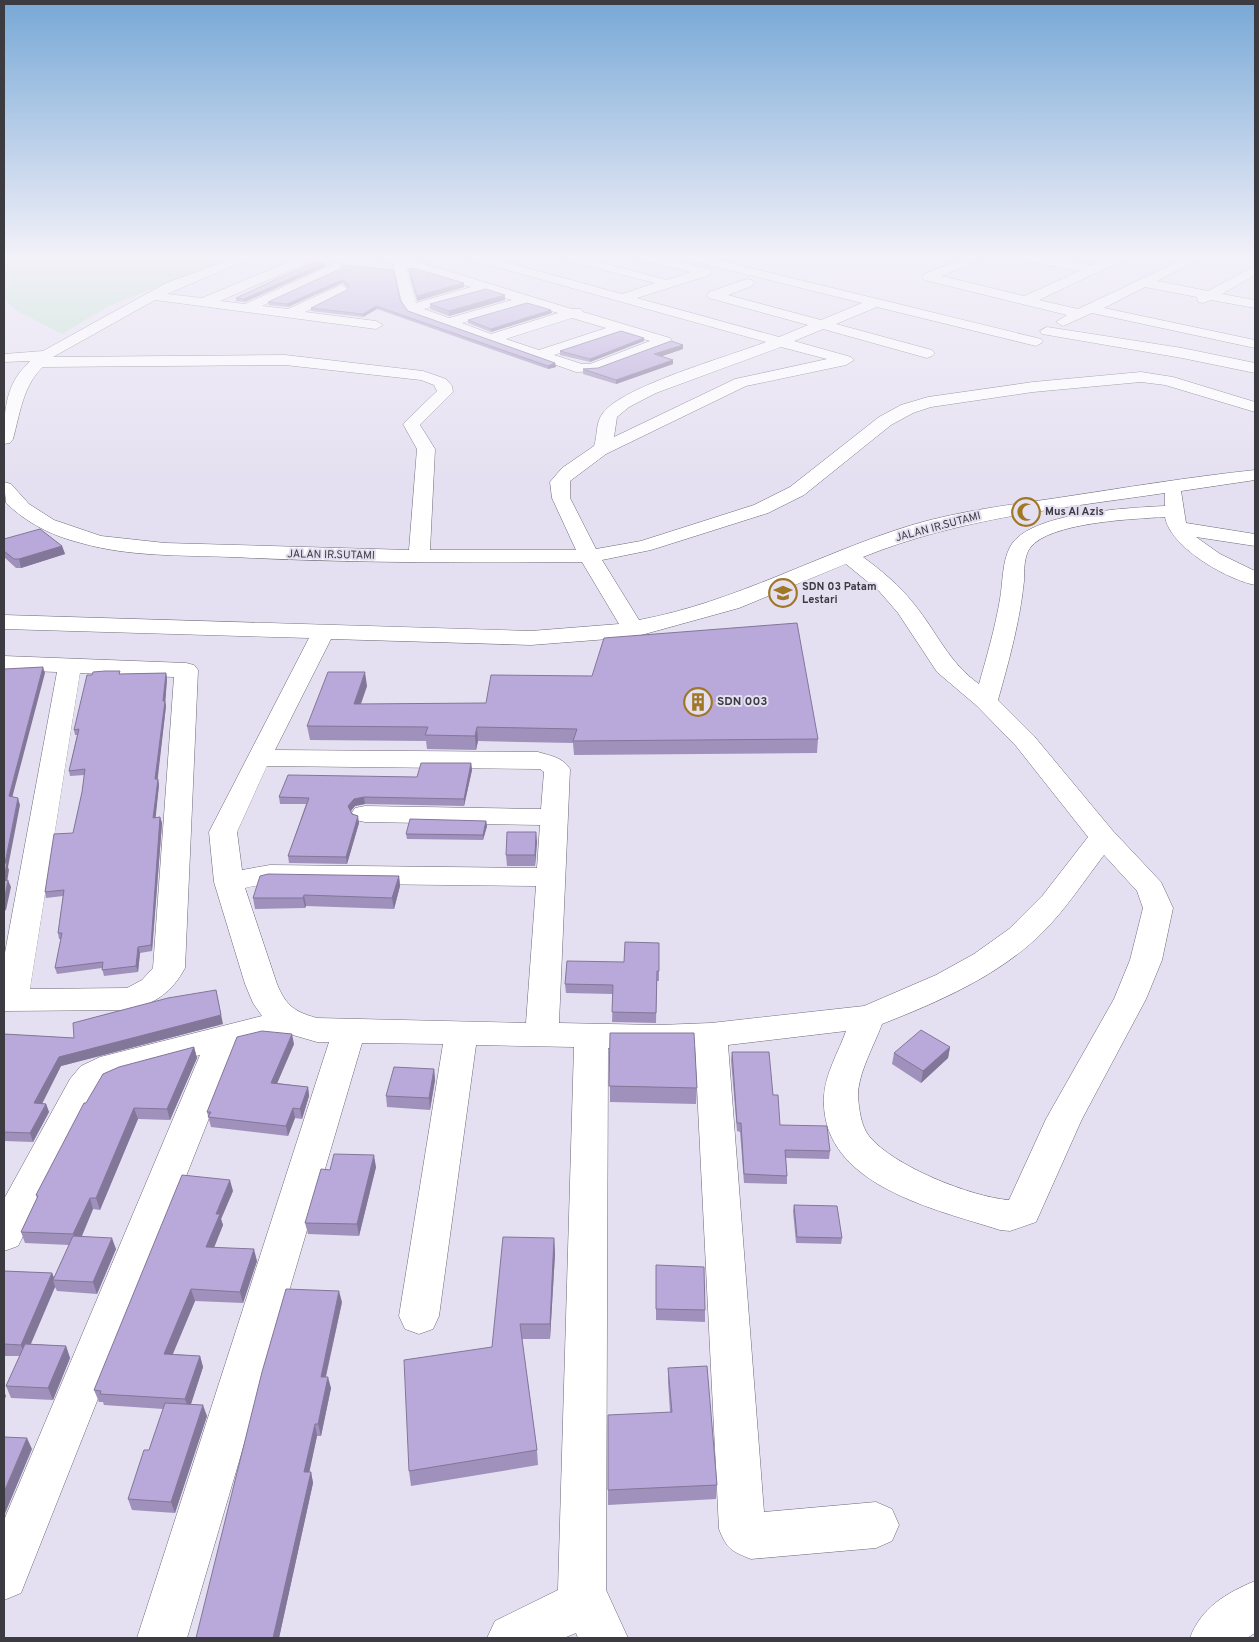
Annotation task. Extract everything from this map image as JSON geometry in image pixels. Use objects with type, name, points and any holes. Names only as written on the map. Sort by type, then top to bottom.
[{"type":"street","points":[[4,439],[18,392],[26,374],[42,358],[89,332]]},
{"type":"street","points":[[474,332],[539,355],[586,369],[665,341],[637,332]]},
{"type":"street","points":[[491,338],[511,332]]},
{"type":"street","points":[[539,355],[609,332]]},
{"type":"street","points":[[634,630],[589,556],[561,498],[559,482],[574,467],[600,450],[741,382],[846,360],[744,332]]},
{"type":"street","points":[[600,450],[605,443],[606,420],[625,402],[805,332]]},
{"type":"street","points":[[846,332],[927,353]]},
{"type":"street","points":[[939,332],[980,342]]},
{"type":"street","points":[[995,332],[1036,342]]},
{"type":"street","points":[[1051,332],[1182,353],[1255,368]]},
{"type":"street","points":[[1195,332],[1255,344]]},
{"type":"street","points":[[4,358],[285,360],[408,373],[440,382],[444,386],[445,392],[411,424],[426,449],[418,557]]},
{"type":"street","name":"JALAN IR.SUTAMI","points":[[4,488],[20,507],[38,518],[80,536],[100,542],[129,546],[280,554],[418,557],[589,556],[644,546],[761,509],[797,491],[885,421],[907,409],[928,402],[1033,387],[1141,376],[1167,380],[1255,407]]},
{"type":"street","name":"JALAN IR.SUTAMI","points":[[4,622],[531,638],[589,636],[634,630],[698,614],[732,603],[847,554],[951,522],[1097,497],[1255,475]]},
{"type":"street","points":[[1175,486],[1176,519],[1194,545],[1255,579]]},
{"type":"street","points":[[986,701],[997,664],[1018,555],[1026,539],[1035,533],[1080,521],[1176,519],[1255,540]]},
{"type":"street","points":[[847,554],[898,597],[945,667],[958,680],[986,701],[1025,741],[1104,837],[1151,888],[1158,908],[1155,928],[1146,960],[1130,998],[1064,1119],[1023,1210],[1010,1216],[1000,1215],[914,1187],[889,1175],[863,1152],[851,1136],[841,1115],[841,1094],[868,1017]]},
{"type":"street","points":[[286,1021],[269,1003],[261,984],[229,882],[224,832],[258,758],[323,632]]},
{"type":"street","points":[[4,663],[70,664],[186,670],[169,968],[163,981],[148,992],[130,1000],[8,1000],[70,664]]},
{"type":"street","points":[[258,758],[538,760],[549,763],[558,769],[542,1034]]},
{"type":"street","points":[[365,814],[554,817]]},
{"type":"street","points":[[4,1235],[82,1088],[93,1075],[112,1066],[286,1021],[317,1030],[659,1037],[711,1034],[868,1017],[912,1000],[963,974],[1020,936],[1040,916],[1104,837]]},
{"type":"street","points":[[229,882],[270,874],[550,878]]},
{"type":"street","points":[[162,1638],[350,1031]]},
{"type":"street","points":[[419,1316],[461,1033]]},
{"type":"street","points":[[711,1034],[742,1529],[750,1536],[876,1525]]},
{"type":"street","points":[[512,1638],[582,1604],[591,1035]]},
{"type":"street","points":[[4,1576],[225,1036]]},
{"type":"street","points":[[582,1592],[603,1638]]},
{"type":"street","points":[[1215,1638],[1231,1620],[1255,1605]]},
{"type":"building","points":[[449,332],[466,332],[555,363],[548,366]]},
{"type":"building","points":[[619,332],[644,338],[590,359],[560,351]]},
{"type":"building","points":[[671,341],[683,345],[654,354],[673,360],[616,380],[583,369],[598,368]]},
{"type":"building","points":[[40,529],[62,546],[19,559],[14,559],[4,551],[4,539]]},
{"type":"building","points":[[797,623],[818,739],[573,741],[577,729],[477,727],[475,736],[425,735],[428,727],[307,726],[328,672],[365,672],[354,704],[486,703],[491,675],[592,676],[604,638]]},
{"type":"building","points":[[43,667],[9,796],[18,798],[5,863],[7,863],[4,878],[4,669]]},
{"type":"building","points":[[120,671],[119,674],[166,673],[163,701],[165,701],[155,779],[158,779],[153,818],[160,817],[151,945],[138,947],[136,966],[102,970],[103,962],[55,968],[62,933],[58,933],[64,890],[45,892],[54,834],[73,833],[85,769],[69,771],[79,729],[74,730],[87,675],[92,675],[93,672]]},
{"type":"building","points":[[421,763],[471,763],[464,799],[364,797],[354,799],[348,806],[352,814],[358,816],[346,857],[288,856],[309,798],[279,797],[288,775],[417,777]]},
{"type":"building","points":[[410,819],[486,821],[483,835],[406,834]]},
{"type":"building","points":[[507,832],[536,832],[535,855],[506,855]]},
{"type":"building","points":[[268,874],[399,876],[392,898],[304,895],[303,898],[253,898],[260,876]]},
{"type":"building","points":[[8,880],[4,902],[4,881]]},
{"type":"building","points":[[625,942],[659,943],[656,1013],[612,1012],[613,985],[565,984],[567,961],[624,962]]},
{"type":"building","points":[[216,990],[221,1015],[59,1057],[34,1103],[46,1104],[30,1133],[4,1132],[4,1034],[74,1038],[73,1023],[168,998]]},
{"type":"building","points":[[921,1030],[950,1047],[923,1071],[894,1053]]},
{"type":"building","points":[[262,1031],[292,1034],[271,1083],[308,1087],[300,1109],[293,1108],[286,1126],[208,1117],[211,1112],[207,1112],[237,1037]]},
{"type":"building","points":[[610,1033],[694,1033],[697,1088],[609,1086]]},
{"type":"building","points":[[194,1047],[167,1109],[134,1108],[96,1198],[90,1198],[73,1234],[21,1232],[38,1196],[36,1195],[84,1103],[86,1103],[103,1074],[119,1067]]},
{"type":"building","points":[[732,1052],[769,1052],[773,1095],[778,1095],[780,1125],[827,1126],[830,1151],[785,1150],[787,1176],[744,1174],[741,1123],[737,1123]]},
{"type":"building","points":[[394,1067],[434,1069],[429,1098],[386,1096]]},
{"type":"building","points":[[334,1154],[374,1155],[357,1224],[305,1223],[321,1169],[330,1170]]},
{"type":"building","points":[[182,1175],[230,1180],[216,1214],[220,1214],[206,1247],[254,1249],[240,1292],[191,1289],[164,1354],[200,1356],[185,1399],[100,1394],[101,1391],[94,1390]]},
{"type":"building","points":[[794,1205],[837,1206],[842,1238],[797,1237]]},
{"type":"building","points":[[73,1236],[112,1238],[93,1282],[53,1280]]},
{"type":"building","points":[[503,1237],[554,1238],[550,1324],[520,1324],[537,1450],[409,1471],[404,1360],[492,1347]]},
{"type":"building","points":[[656,1265],[704,1267],[705,1310],[656,1309]]},
{"type":"building","points":[[4,1271],[52,1273],[21,1345],[4,1344]]},
{"type":"building","points":[[286,1289],[339,1291],[321,1377],[328,1377],[318,1424],[315,1424],[304,1472],[311,1472],[273,1638],[196,1638],[262,1372]]},
{"type":"building","points":[[25,1344],[66,1346],[48,1388],[6,1386]]},
{"type":"building","points":[[707,1366],[717,1485],[608,1490],[608,1415],[672,1412],[668,1368]]},
{"type":"building","points":[[165,1403],[203,1405],[171,1502],[128,1499],[144,1450],[149,1450]]},
{"type":"building","points":[[4,1437],[27,1438],[4,1492]]},
{"type":"place","name":"Mus Al Azis","points":[[1026,512]]},
{"type":"place","name":"SDN 03 Patam Lestari","points":[[783,593]]},
{"type":"place","name":"SDN 003","points":[[698,702]]}]
